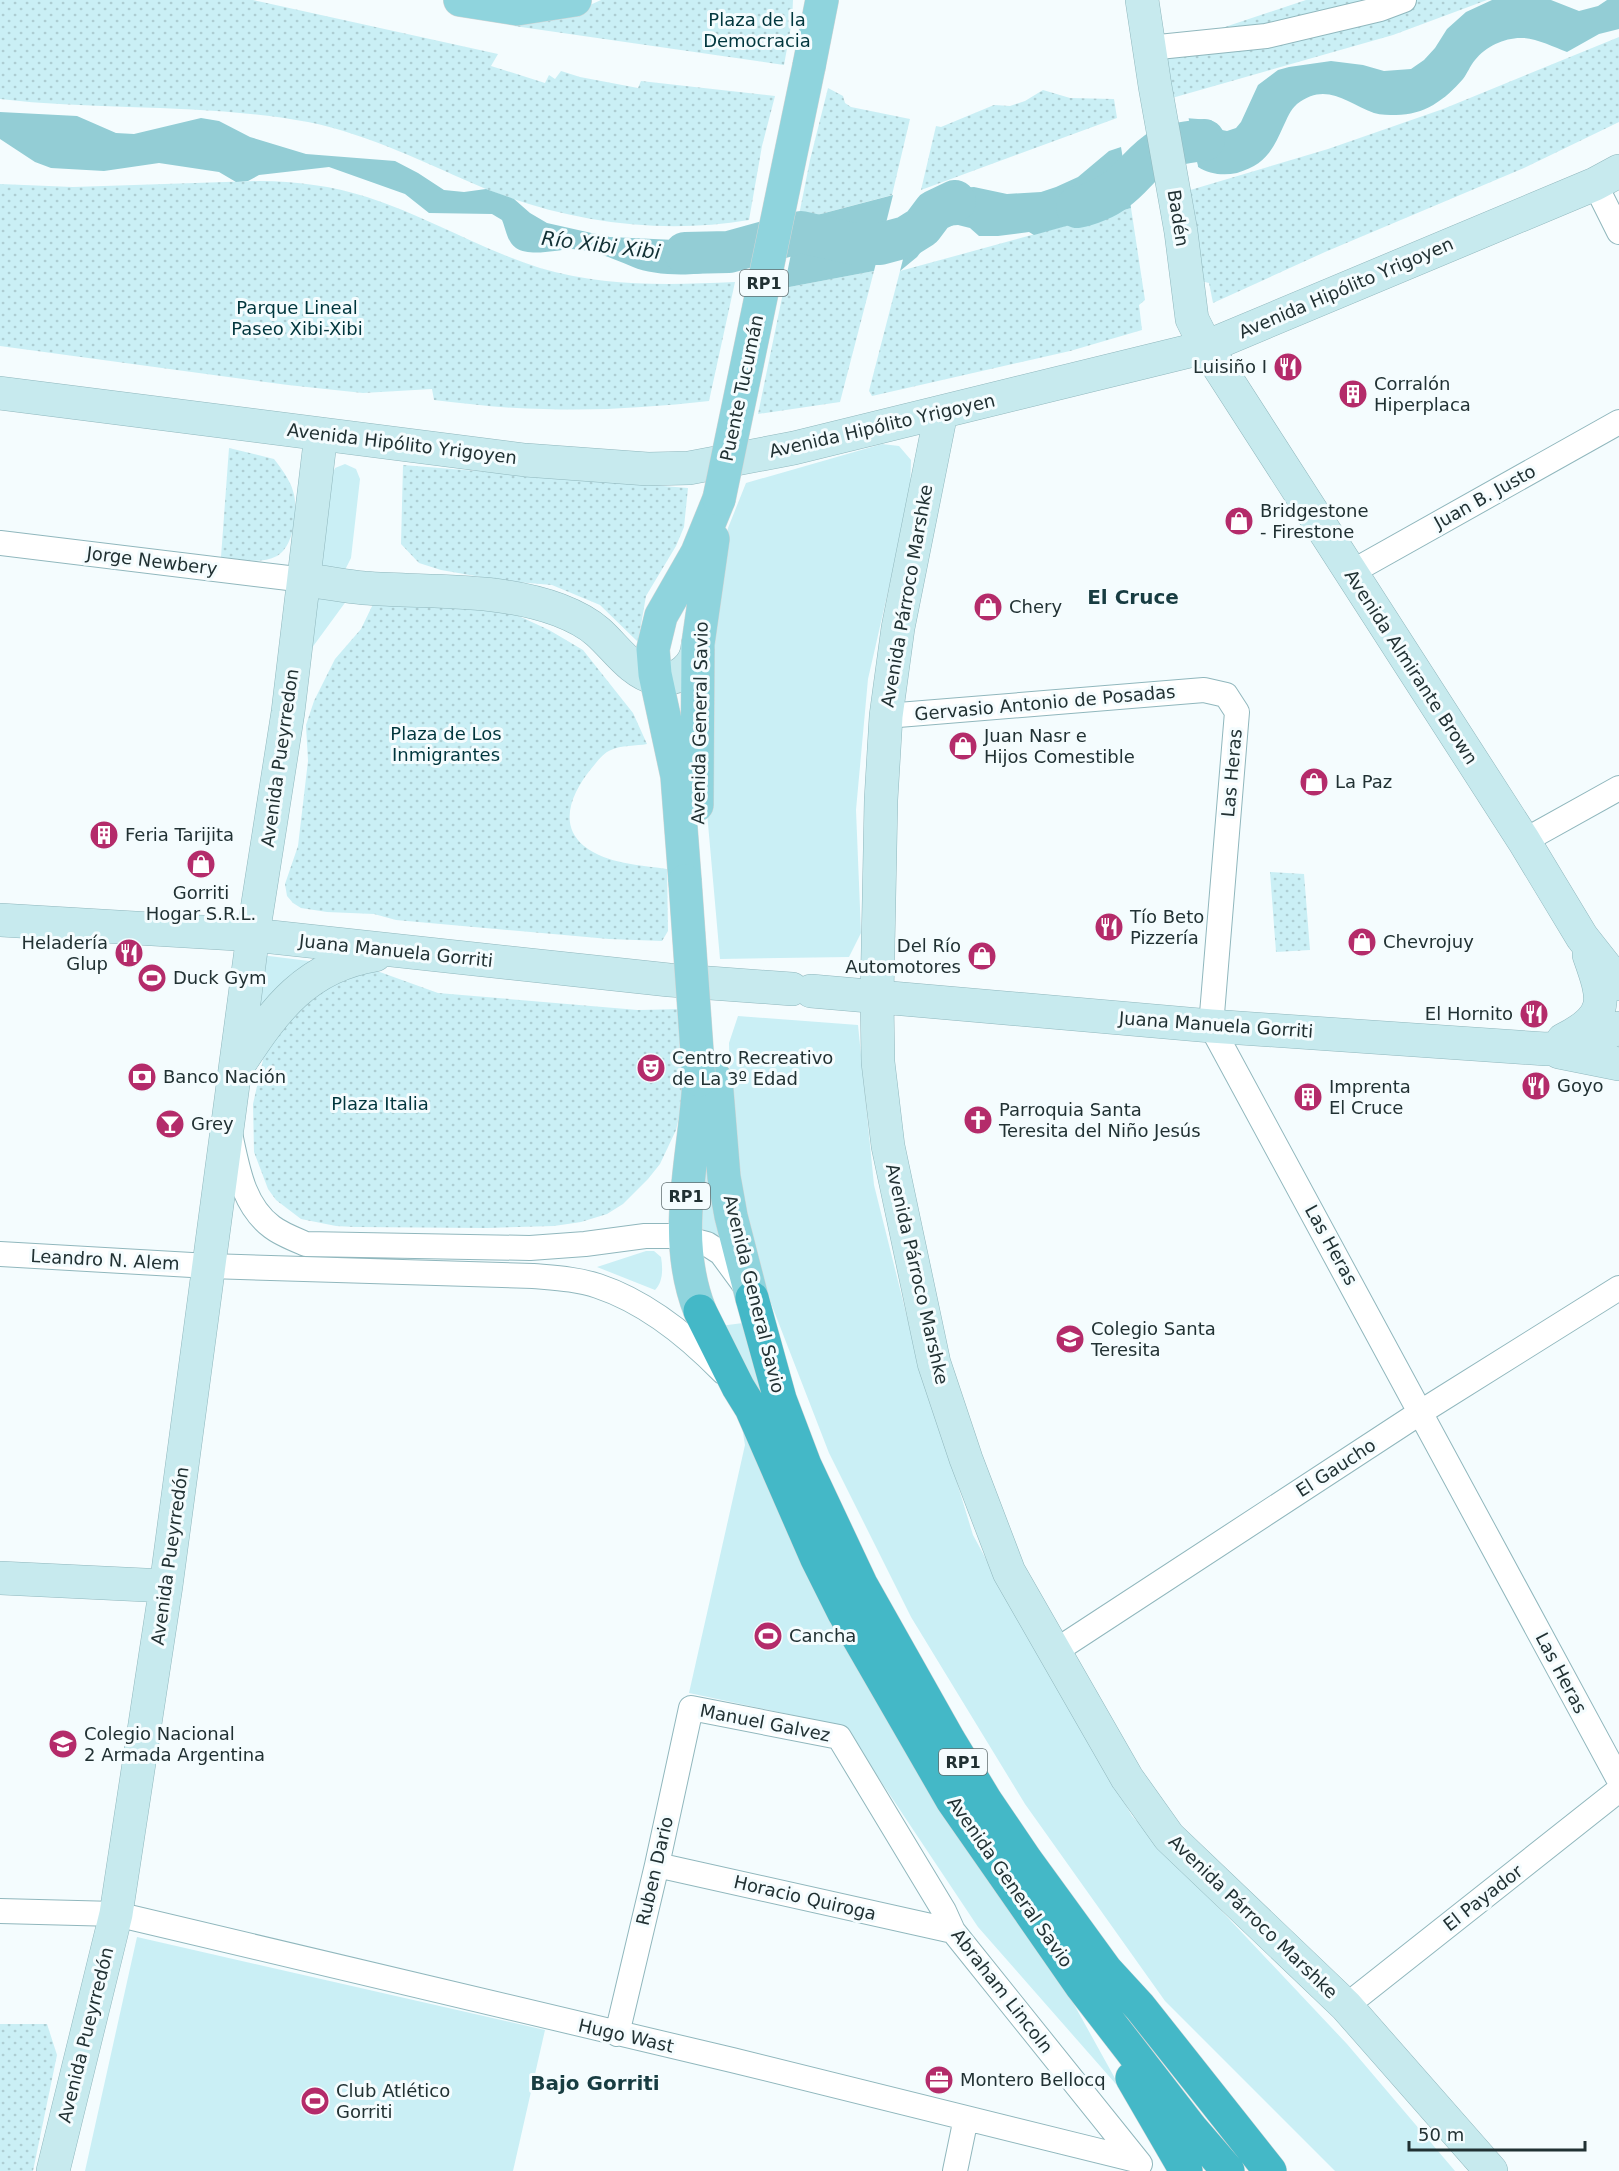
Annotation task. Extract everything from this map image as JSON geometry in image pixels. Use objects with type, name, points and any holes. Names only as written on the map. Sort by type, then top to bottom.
[{"type":"highway","name":"Avenida General Savio","points":[[752,1298],[780,1399],[805,1465],[861,1584],[986,1801],[1106,1970],[1140,2007],[1270,2171]]},
{"type":"highway","name":"Avenida General Savio","points":[[700,1311],[751,1408],[816,1557],[844,1613],[952,1800],[1082,1987],[1191,2128],[1228,2171]]},
{"type":"highway","points":[[1082,1987],[1186,2171]]},
{"type":"highway","points":[[1169,2044],[1224,2096],[1296,2171]]},
{"type":"main road","points":[[460,0],[517,9],[575,0]]},
{"type":"main road","name":"Badén","points":[[1142,0],[1181,232],[1192,319],[1206,347]]},
{"type":"main road","name":"Puente Tucumán","points":[[719,499],[809,66],[817,8]]},
{"type":"main road","name":"Avenida Hipólito Yrigoyen","points":[[0,393],[525,460],[673,469],[785,450],[1206,347],[1607,178]]},
{"type":"main road","name":"Avenida Almirante Brown","points":[[1206,347],[1524,842],[1582,937],[1619,984]]},
{"type":"main road","name":"Avenida Párroco Marshke","points":[[941,413],[898,628],[886,716],[880,800],[877,997],[878,1062],[888,1146],[934,1363],[966,1460],[1009,1572],[1122,1770],[1168,1837],[1346,2006],[1491,2171]]},
{"type":"main road","name":"Avenida Pueyrredon","points":[[253,936],[288,712],[321,434]]},
{"type":"main road","name":"Avenida General Savio","points":[[692,881],[697,773],[699,644],[719,499]]},
{"type":"main road","name":"Avenida General Savio","points":[[719,499],[697,553],[661,616],[653,650],[656,678],[677,776],[692,881],[708,1079],[731,1216],[752,1298]]},
{"type":"main road","name":"RP1","points":[[305,580],[362,588],[476,592],[535,603],[560,610],[597,631],[638,669],[656,678],[674,677],[688,669],[698,654],[699,644]]},
{"type":"main road","name":"RP1","points":[[615,649],[669,734]]},
{"type":"main road","name":"Juana Manuela Gorriti","points":[[0,920],[253,936],[669,980],[1211,1026],[1546,1049],[1571,1047],[1619,1028]]},
{"type":"main road","name":"Avenida Pueyrredón","points":[[53,2171],[116,1914],[166,1586],[253,936]]},
{"type":"main road","points":[[1546,1049],[1586,1027],[1593,1021],[1599,1009],[1600,987],[1582,937]]},
{"type":"main road","points":[[236,1069],[268,1020],[300,987],[318,975],[354,959],[397,951]]},
{"type":"main road","points":[[1546,1049],[1619,1064]]},
{"type":"main road","name":"Avenida General Savio","points":[[700,1311],[690,1284],[685,1237],[685,1202],[695,1128],[708,1079]]},
{"type":"main road","points":[[0,1578],[166,1586]]},
{"type":"street","points":[[1149,48],[1266,36],[1380,9],[1404,0]]},
{"type":"street","points":[[1607,178],[1619,232]]},
{"type":"street","name":"Juan B. Justo","points":[[1350,573],[1619,422]]},
{"type":"street","name":"Jorge Newbery","points":[[0,543],[305,580]]},
{"type":"street","name":"Gervasio Antonio de Posadas","points":[[886,716],[1203,690]]},
{"type":"street","name":"Las Heras","points":[[1203,690],[1226,695],[1237,712],[1211,1026],[1619,1780]]},
{"type":"street","points":[[1524,842],[1619,788]]},
{"type":"street","points":[[229,1125],[240,1179],[256,1212],[273,1228],[306,1244],[530,1248],[585,1245],[645,1236],[685,1237],[707,1244],[721,1253],[752,1298]]},
{"type":"street","name":"Leandro N. Alem","points":[[0,1254],[209,1266]]},
{"type":"street","name":"RP1","points":[[209,1266],[533,1276],[580,1281],[610,1291],[662,1319],[702,1350],[738,1386]]},
{"type":"street","name":"El Gaucho","points":[[1054,1652],[1421,1412],[1619,1288]]},
{"type":"street","name":"Manuel Galvez","points":[[691,1708],[839,1737]]},
{"type":"street","name":"Ruben Dario","points":[[618,2034],[691,1708]]},
{"type":"street","name":"Abraham Lincoln","points":[[839,1737],[944,1911],[953,1931],[1141,2165]]},
{"type":"street","name":"El Payador","points":[[1346,2006],[1619,1790]]},
{"type":"street","name":"Horacio Quiroga","points":[[657,1865],[953,1931]]},
{"type":"street","name":"Hugo Wast","points":[[0,1911],[116,1914],[732,2060],[966,2118],[1141,2165]]},
{"type":"street","points":[[955,2171],[966,2118]]},
{"type":"green space","points":[[0,0],[253,0],[498,54],[491,66],[545,83],[549,75],[555,79],[561,71],[638,88],[641,81],[775,96],[762,146],[749,220],[682,226],[615,222],[550,210],[517,200],[376,142],[308,122],[231,112],[38,103],[0,99]]},
{"type":"green space","name":"Plaza de la Democracia","points":[[601,0],[793,0],[792,21],[784,65],[514,26],[579,10]]},
{"type":"green space","points":[[1306,0],[1487,0],[1393,35],[1172,98],[1165,47]]},
{"type":"green space","points":[[1619,37],[1619,122],[1524,168],[1325,252],[1213,303],[1209,283],[1200,281],[1187,191],[1328,149],[1443,109]]},
{"type":"green space","points":[[828,88],[843,96],[845,103],[851,107],[910,119],[892,195],[798,220],[810,160]]},
{"type":"green space","points":[[1043,90],[1070,98],[1114,99],[1117,118],[921,190],[936,126],[941,127],[994,105],[1010,106],[1025,101]]},
{"type":"green space","name":"Parque Lineal Paseo Xibi-Xibi","points":[[259,181],[314,185],[367,197],[518,260],[564,274],[612,282],[686,284],[735,282],[709,401],[606,409],[503,407],[434,400],[432,389],[363,393],[0,346],[0,184],[73,187]]},
{"type":"green space","points":[[1131,208],[1145,300],[1139,305],[1142,330],[1070,351],[872,396],[869,391],[900,271]]},
{"type":"green space","points":[[874,271],[840,402],[758,414],[784,288]]},
{"type":"green space","points":[[882,444],[899,446],[911,460],[910,495],[868,679],[856,810],[861,933],[849,957],[720,959],[705,790],[709,643],[728,528],[746,483]]},
{"type":"green space","points":[[229,448],[274,459],[292,487],[295,498],[295,517],[291,536],[283,551],[270,559],[249,561],[221,557]]},
{"type":"green space","points":[[345,464],[356,469],[360,479],[351,558],[345,570],[321,567],[332,475],[335,468]]},
{"type":"green space","points":[[403,465],[688,488],[684,527],[676,546],[646,596],[638,642],[600,605],[552,585],[504,581],[441,570],[419,563],[401,544]]},
{"type":"green space","points":[[315,591],[347,600],[306,656]]},
{"type":"green space","name":"Plaza de Los Inmigrantes","points":[[375,600],[495,608],[549,630],[583,650],[633,713],[647,744],[615,748],[600,758],[584,778],[574,797],[571,807],[571,828],[584,846],[603,857],[624,863],[667,869],[668,931],[662,941],[609,939],[396,920],[374,914],[327,912],[301,908],[287,896],[285,884],[298,846],[308,761],[306,725],[314,701],[335,659],[361,629]]},
{"type":"green space","points":[[1270,872],[1304,874],[1310,950],[1276,952]]},
{"type":"green space","points":[[261,955],[325,963],[259,1009]]},
{"type":"green space","name":"Plaza Italia","points":[[377,971],[438,993],[638,1010],[680,1009],[685,1092],[676,1130],[660,1164],[623,1204],[607,1214],[581,1222],[554,1226],[487,1228],[355,1227],[301,1219],[276,1200],[268,1189],[254,1152],[253,1104],[265,1051],[324,981]]},
{"type":"green space","points":[[738,1016],[858,1025],[874,1185],[910,1329],[973,1535],[1028,1637],[1132,1816],[1347,2044],[1455,2171],[1335,2171],[1165,2001],[1025,1804],[911,1617],[829,1453],[762,1280],[731,1149],[729,1043]]},
{"type":"green space","points":[[709,1128],[727,1244],[696,1225]]},
{"type":"green space","points":[[646,1251],[654,1251],[661,1257],[662,1275],[655,1290],[597,1267]]},
{"type":"green space","points":[[743,1323],[771,1412],[720,1326]]},
{"type":"green space","points":[[737,1396],[1122,2091],[978,1927],[844,1726],[689,1693],[745,1445]]},
{"type":"green space","name":"Club Atlético Gorriti","points":[[137,1937],[545,2030],[513,2171],[85,2171]]},
{"type":"green space","points":[[0,2024],[47,2024],[57,2055],[33,2171],[0,2171]]},
{"type":"water","points":[[1492,0],[1551,0],[1579,11],[1598,6],[1607,0],[1619,0],[1619,29],[1599,34],[1567,52],[1529,39],[1517,38],[1497,43],[1473,62],[1463,79],[1441,100],[1416,112],[1396,115],[1379,114],[1336,96],[1317,94],[1308,97],[1292,109],[1275,144],[1261,162],[1246,170],[1227,174],[1211,173],[1198,167],[1185,118],[1211,120],[1222,130],[1227,131],[1236,128],[1258,85],[1278,70],[1289,67],[1331,61],[1363,65],[1384,71],[1411,69],[1424,60],[1447,29],[1466,12]]},
{"type":"water","points":[[0,112],[77,116],[116,133],[134,134],[201,118],[219,121],[250,137],[306,154],[395,161],[444,190],[464,192],[486,189],[514,199],[530,213],[547,223],[610,237],[697,241],[746,233],[741,257],[711,271],[693,274],[650,272],[587,251],[571,249],[536,253],[522,251],[511,242],[502,220],[492,214],[429,213],[405,194],[329,167],[259,175],[248,181],[236,182],[219,172],[159,163],[104,171],[51,168],[35,162],[0,139]]},
{"type":"water","points":[[1121,147],[1131,208],[1034,235],[1029,232],[979,236],[970,228],[958,225],[945,226],[935,233],[917,257],[900,271],[919,197],[957,188],[974,187],[1007,194],[1041,192],[1078,177],[1109,151]]},
{"type":"water","points":[[893,195],[874,271],[784,288],[798,220]]},
{"type":"pier","points":[[1188,115],[1199,172],[1180,161],[1175,116]]},
{"type":"waterway","name":"Río Xibi Xibi","points":[[1077,207],[1087,205],[1112,193],[1162,149],[1204,140]]},
{"type":"waterway","name":"Río Xibi Xibi","points":[[685,253],[729,252],[801,232],[854,244],[880,244],[906,237],[922,227],[934,211],[955,201]]},
{"type":"place","name":"Luisiño I","points":[[1288,367]]},
{"type":"place","name":"Corralón Hiperplaca","points":[[1353,394]]},
{"type":"place","name":"Bridgestone - Firestone","points":[[1239,521]]},
{"type":"place","name":"Chery","points":[[988,607]]},
{"type":"place","name":"Juan Nasr e Hijos Comestible","points":[[963,746]]},
{"type":"place","name":"La Paz","points":[[1314,782]]},
{"type":"place","name":"Feria Tarijita","points":[[104,835]]},
{"type":"place","name":"Gorriti Hogar S.R.L.","points":[[201,864]]},
{"type":"place","name":"Tío Beto Pizzería","points":[[1109,927]]},
{"type":"place","name":"Chevrojuy","points":[[1362,942]]},
{"type":"place","name":"Heladería Glup","points":[[129,953]]},
{"type":"place","name":"Del Río Automotores","points":[[982,956]]},
{"type":"place","name":"Duck Gym","points":[[152,978]]},
{"type":"place","name":"El Hornito","points":[[1534,1014]]},
{"type":"place","name":"Centro Recreativo de La 3º Edad","points":[[651,1068]]},
{"type":"place","name":"Banco Nación","points":[[142,1077]]},
{"type":"place","name":"Goyo","points":[[1536,1086]]},
{"type":"place","name":"Imprenta El Cruce","points":[[1308,1097]]},
{"type":"place","name":"Parroquia Santa Teresita del Niño Jesús","points":[[978,1120]]},
{"type":"place","name":"Grey","points":[[170,1124]]},
{"type":"place","name":"Colegio Santa Teresita","points":[[1070,1339]]},
{"type":"place","name":"Cancha","points":[[768,1636]]},
{"type":"place","name":"Colegio Nacional 2 Armada Argentina","points":[[63,1744]]},
{"type":"place","name":"Montero Bellocq","points":[[939,2080]]},
{"type":"place","name":"Club Atlético Gorriti","points":[[315,2101]]},
{"type":"district","name":"El Cruce","points":[[1133,597]]},
{"type":"district","name":"Bajo Gorriti","points":[[595,2083]]}]
